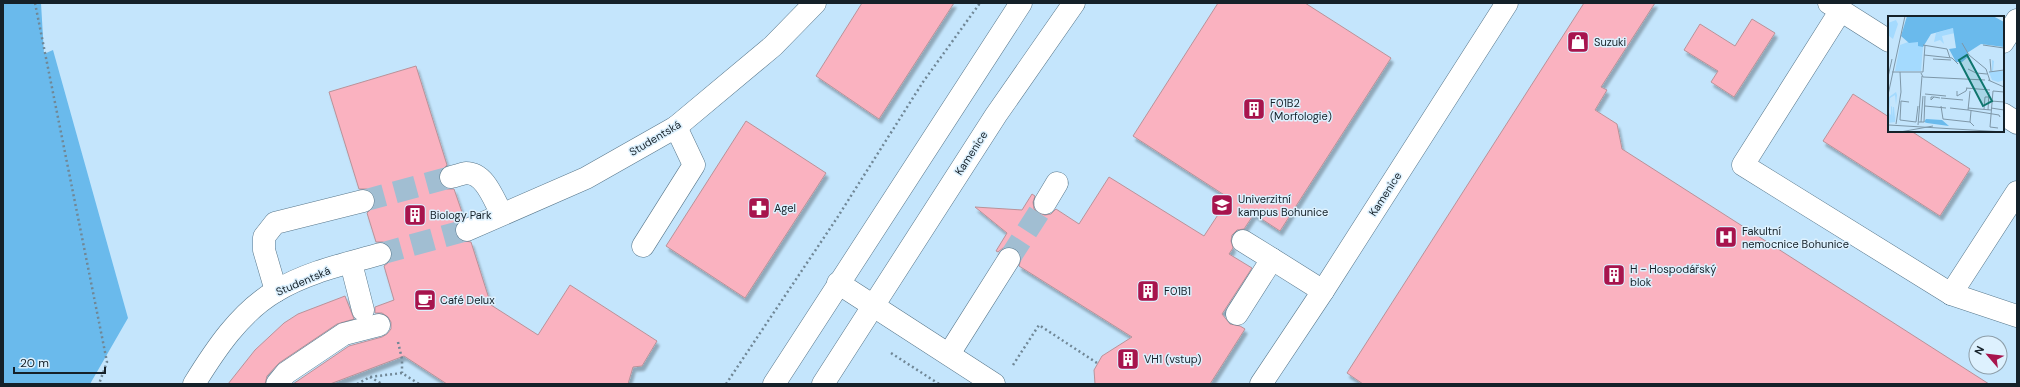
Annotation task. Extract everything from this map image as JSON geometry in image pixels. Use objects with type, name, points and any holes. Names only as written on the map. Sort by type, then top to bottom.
[{"type":"street","name":"Studentská","points":[[467,230],[586,178],[676,128],[773,46],[815,3]]},
{"type":"street","points":[[774,384],[838,283],[1021,3]]},
{"type":"street","name":"Kamenice","points":[[823,384],[996,115],[1074,3]]},
{"type":"street","name":"Kamenice","points":[[1262,384],[1507,3]]},
{"type":"street","points":[[1888,40],[1835,7],[1743,165],[1951,294],[2017,316]]},
{"type":"street","points":[[2004,40],[2017,20]]},
{"type":"street","points":[[2004,115],[2017,123]]},
{"type":"street","points":[[643,246],[694,166],[676,128]]},
{"type":"street","points":[[451,177],[467,173],[477,176],[485,183],[502,214]]},
{"type":"street","points":[[1045,203],[1057,183]]},
{"type":"street","points":[[1951,294],[2017,192]]},
{"type":"street","points":[[276,291],[264,250],[264,237],[275,223],[363,201]]},
{"type":"street","points":[[1243,241],[1323,291]]},
{"type":"street","name":"Studentská","points":[[194,384],[239,320],[276,291],[323,270],[380,254]]},
{"type":"street","points":[[949,354],[1009,259]]},
{"type":"street","points":[[1237,314],[1272,259]]},
{"type":"street","points":[[350,263],[363,310]]},
{"type":"street","points":[[838,283],[949,354],[1001,378]]},
{"type":"street","points":[[277,384],[286,373],[344,334],[379,325]]},
{"type":"path","points":[[35,3],[107,362],[99,384]]},
{"type":"path","points":[[726,384],[837,218],[923,82],[980,3]]},
{"type":"path","points":[[1001,378],[1039,325],[1097,363]]},
{"type":"path","points":[[398,344],[402,359],[402,373]]},
{"type":"path","points":[[891,353],[939,384]]},
{"type":"path","points":[[357,384],[370,377],[402,373],[419,384]]},
{"type":"path","points":[[370,377],[382,384]]},
{"type":"shaded area","points":[[3,3],[41,3],[44,54],[53,50],[128,318],[90,384],[3,384]]},
{"type":"building","points":[[862,3],[954,3],[879,119],[816,76]]},
{"type":"building","points":[[1218,3],[1305,3],[1391,58],[1280,231],[1254,214],[1244,229],[1237,230],[1232,235],[1231,241],[1233,248],[1229,254],[1252,268],[1222,314],[1230,324],[1240,326],[1245,329],[1210,384],[1095,384],[1094,370],[1102,356],[1132,337],[1019,266],[1021,259],[1020,253],[1016,249],[1009,247],[1003,248],[998,252],[996,251],[1007,233],[975,207],[1022,210],[1032,194],[1035,196],[1033,202],[1034,209],[1038,213],[1045,215],[1051,214],[1056,209],[1079,224],[1109,177],[1204,236],[1229,198],[1133,136]]},
{"type":"building","name":"H - Hospodářský blok","points":[[1584,3],[1655,3],[1601,87],[1607,90],[1595,110],[1617,124],[1622,149],[1968,371],[1968,375],[1975,375],[1989,384],[1363,384],[1347,373]]},
{"type":"building","points":[[1752,19],[1775,33],[1734,97],[1711,82],[1718,71],[1684,50],[1700,24],[1735,46]]},
{"type":"building","name":"Biology Park","points":[[416,66],[447,165],[439,173],[439,180],[442,186],[447,189],[454,189],[464,218],[457,223],[455,235],[460,240],[471,242],[491,305],[538,335],[570,285],[657,341],[642,366],[633,367],[628,384],[447,384],[404,356],[330,384],[293,384],[349,346],[382,337],[391,329],[391,322],[388,317],[382,313],[375,313],[375,307],[394,300],[384,266],[392,257],[392,251],[389,245],[383,242],[376,242],[367,213],[375,205],[375,198],[372,192],[367,189],[359,189],[329,92]]},
{"type":"building","points":[[1853,94],[1888,116],[1888,132],[1913,132],[1970,169],[1940,216],[1823,141]]},
{"type":"building","points":[[746,121],[826,173],[745,298],[666,246]]},
{"type":"building","points":[[345,296],[354,319],[337,324],[279,363],[267,376],[265,384],[228,384],[255,350],[284,323],[298,314]]},
{"type":"tunnel","points":[[363,201],[451,177]]},
{"type":"tunnel","points":[[1009,259],[1045,203]]},
{"type":"tunnel","points":[[380,254],[467,230]]},
{"type":"place","name":"Suzuki","points":[[1578,42]]},
{"type":"place","name":"F01B2 (Morfologie)","points":[[1254,109]]},
{"type":"place","name":"Univerzitní kampus Bohunice","points":[[1222,205]]},
{"type":"place","name":"Agel","points":[[759,208]]},
{"type":"place","name":"Biology Park","points":[[415,215]]},
{"type":"place","name":"Fakultní nemocnice Bohunice","points":[[1726,237]]},
{"type":"place","name":"H - Hospodářský blok","points":[[1614,275]]},
{"type":"place","name":"F01B1","points":[[1148,291]]},
{"type":"place","name":"Café Delux","points":[[425,300]]},
{"type":"place","name":"VH1 (vstup)","points":[[1128,359]]}]
